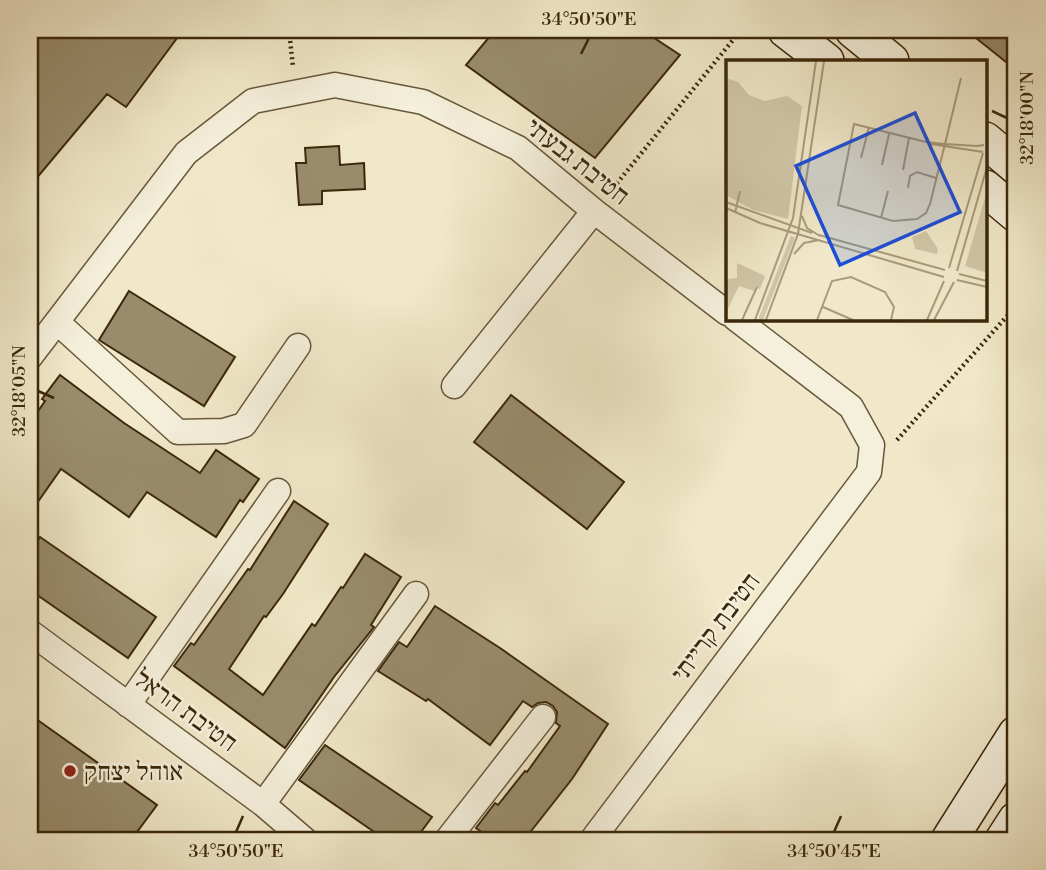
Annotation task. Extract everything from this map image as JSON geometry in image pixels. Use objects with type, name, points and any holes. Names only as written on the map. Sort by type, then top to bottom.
[{"type":"street","points":[[786,30],[825,60]]},
{"type":"street","points":[[853,30],[890,60]]},
{"type":"street","name":"חטיבת גבעתי","points":[[30,357],[187,153],[253,101],[335,85],[424,102],[518,148],[594,211],[726,312]]},
{"type":"street","points":[[986,141],[1016,166]]},
{"type":"street","points":[[986,189],[1016,214]]},
{"type":"street","points":[[454,386],[594,211]]},
{"type":"street","points":[[738,320],[851,407],[872,444],[869,472]]},
{"type":"street","points":[[57,322],[178,432],[224,430],[244,425],[298,346]]},
{"type":"street","name":"חטיבת קרייתי","points":[[592,840],[869,472]]},
{"type":"street","points":[[128,705],[278,491]]},
{"type":"street","points":[[263,804],[416,594]]},
{"type":"street","name":"חטיבת הראל","points":[[30,632],[263,804],[305,840]]},
{"type":"street","points":[[447,840],[543,717]]},
{"type":"street","points":[[948,840],[1016,734]]},
{"type":"street","points":[[1003,840],[1016,820]]},
{"type":"path","points":[[289,30],[296,92]]},
{"type":"path","points":[[594,211],[741,30]]},
{"type":"path","points":[[869,472],[1016,306]]},
{"type":"building","points":[[30,30],[183,30],[126,107],[107,94],[30,186]]},
{"type":"building","points":[[495,30],[642,30],[680,55],[595,158],[466,65]]},
{"type":"building","points":[[966,30],[1016,30],[1016,70]]},
{"type":"building","points":[[339,146],[340,165],[364,163],[365,189],[322,191],[322,204],[299,205],[296,163],[306,163],[305,148]]},
{"type":"building","points":[[129,291],[235,357],[204,406],[99,340]]},
{"type":"building","points":[[60,375],[124,423],[200,473],[216,450],[259,479],[243,502],[240,500],[216,537],[147,492],[129,517],[61,469],[30,513],[30,423],[45,401],[42,399]]},
{"type":"building","points":[[511,395],[624,482],[587,529],[474,442]]},
{"type":"building","points":[[294,501],[328,524],[283,594],[266,617],[264,616],[229,669],[263,695],[312,624],[315,626],[341,587],[343,588],[365,554],[401,577],[371,625],[374,627],[334,677],[285,748],[174,666],[191,643],[194,645],[248,569],[250,570]]},
{"type":"building","points":[[40,537],[156,617],[128,658],[30,590],[30,552]]},
{"type":"building","points":[[435,606],[608,724],[572,779],[524,840],[493,840],[476,828],[495,803],[498,805],[525,771],[527,772],[560,726],[556,723],[557,712],[553,706],[546,702],[532,707],[523,701],[490,745],[428,699],[426,701],[378,671],[399,642],[407,647]]},
{"type":"building","name":"אוהל יצחק","points":[[39,721],[157,805],[131,840],[30,840],[30,737]]},
{"type":"building","points":[[325,745],[432,817],[415,840],[386,840],[299,780]]},
{"type":"place","name":"אוהל יצחק","points":[[70,771]]}]
